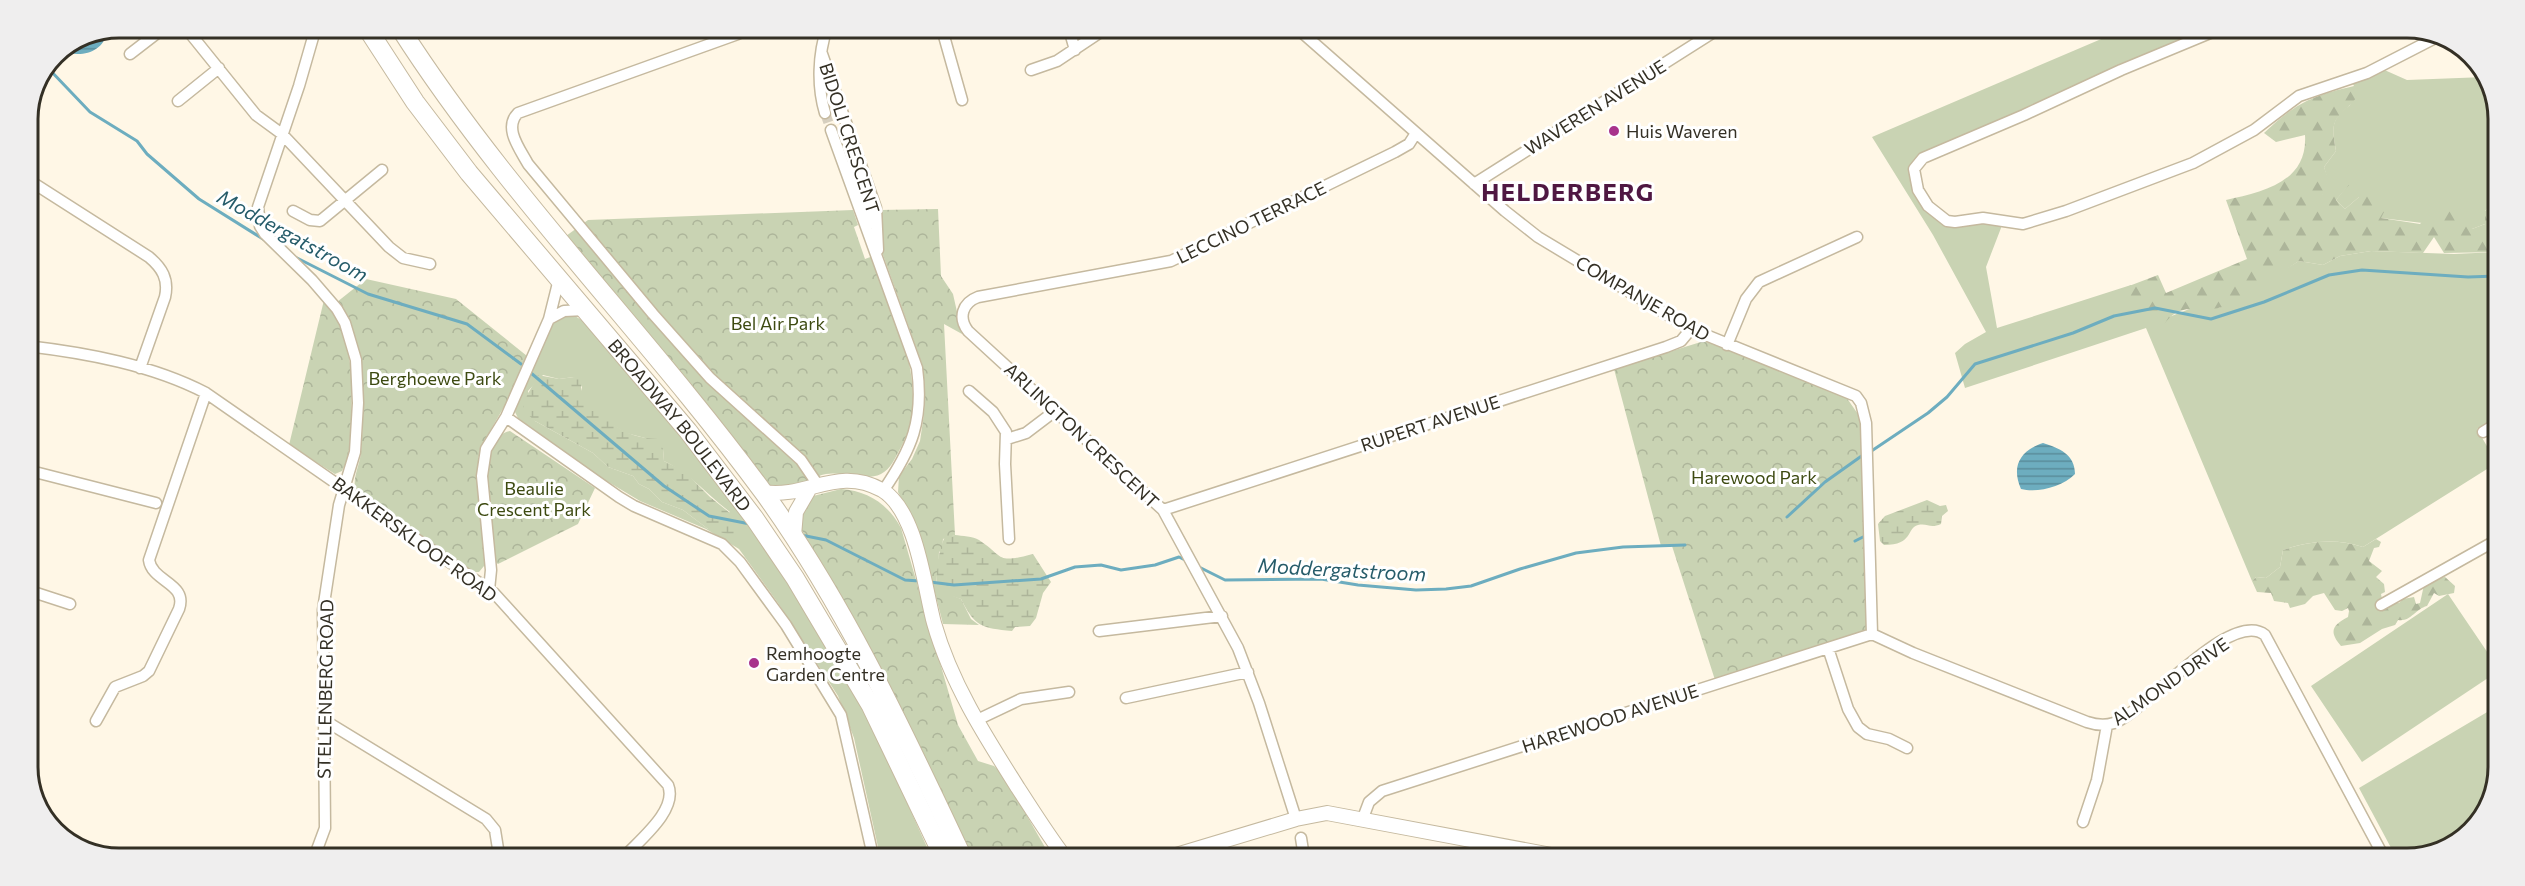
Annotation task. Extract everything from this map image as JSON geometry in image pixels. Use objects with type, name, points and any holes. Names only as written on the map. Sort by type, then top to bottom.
[{"type":"main road","name":"BROADWAY BOULEVARD","points":[[374,38],[415,102],[454,154],[688,431],[754,519],[795,578],[871,706],[939,848]]},
{"type":"main road","name":"BROADWAY BOULEVARD","points":[[406,38],[475,137],[704,414],[794,536],[874,672],[958,848]]},
{"type":"street","points":[[130,54],[151,38]]},
{"type":"street","points":[[194,38],[263,122],[282,134],[344,202],[396,254],[408,260],[430,264]]},
{"type":"street","points":[[282,134],[313,38]]},
{"type":"street","points":[[727,38],[518,113],[512,124],[513,137],[528,164],[653,314],[710,378],[801,460],[814,487]]},
{"type":"street","name":"BIDOLI CRESCENT","points":[[822,54],[831,111],[820,80],[822,54],[825,38]]},
{"type":"street","points":[[945,38],[962,100]]},
{"type":"street","points":[[1072,38],[1075,50]]},
{"type":"street","points":[[1031,70],[1049,65],[1092,38]]},
{"type":"street","name":"COMPANJE ROAD","points":[[1308,38],[1474,184],[1538,237],[1691,329],[1847,391],[1861,403],[1866,423],[1872,634]]},
{"type":"street","name":"WAVEREN AVENUE","points":[[1474,184],[1704,38]]},
{"type":"street","points":[[2198,38],[2091,83],[2024,116],[1923,158],[1916,165],[1914,174],[1918,190],[1928,206],[1947,221],[1983,218],[2023,224],[2193,163],[2254,130],[2299,96],[2367,74],[2430,42]]},
{"type":"street","name":"BIDOLI CRESCENT","points":[[822,54],[876,208],[872,229]]},
{"type":"street","points":[[178,101],[219,69]]},
{"type":"street","name":"BIDOLI CRESCENT","points":[[872,229],[846,173],[837,128],[872,229],[879,259],[912,351],[919,385],[918,411],[910,448],[883,491]]},
{"type":"street","name":"LECCINO TERRACE","points":[[967,303],[978,297],[1171,261],[1395,152],[1409,144],[1416,133]]},
{"type":"street","name":"STELLENBERG ROAD","points":[[282,134],[261,194],[258,217],[265,234],[312,280],[337,309],[345,323],[356,360],[356,436],[352,464],[339,505],[323,610],[325,828],[318,848]]},
{"type":"street","points":[[293,211],[310,220],[320,221],[382,170]]},
{"type":"street","points":[[38,186],[149,257],[164,273],[167,288],[165,297],[140,368]]},
{"type":"street","points":[[1727,345],[1746,299],[1759,282],[1857,237]]},
{"type":"street","points":[[489,590],[491,570],[483,462],[490,440],[506,417],[549,319],[559,279]]},
{"type":"street","name":"ARLINGTON CRESCENT","points":[[967,303],[962,313],[966,328],[1162,510],[1222,616],[1248,672],[1296,819]]},
{"type":"street","points":[[549,319],[564,311],[585,310]]},
{"type":"street","name":"RUPERT AVENUE","points":[[1162,510],[1666,347],[1681,341],[1691,329]]},
{"type":"street","name":"BAKKERSKLOOF ROAD","points":[[38,348],[140,368],[187,383],[206,393],[489,590],[668,785],[670,800],[666,810],[632,848]]},
{"type":"street","points":[[969,391],[1000,420],[1006,432],[1005,464],[1009,538]]},
{"type":"street","points":[[96,721],[115,687],[143,676],[149,671],[182,602],[179,592],[153,571],[149,560],[206,393]]},
{"type":"street","points":[[1007,439],[1026,433],[1055,411]]},
{"type":"street","points":[[506,417],[626,502],[711,538],[731,551],[786,626],[842,715],[871,848]]},
{"type":"street","points":[[2483,432],[2487,429]]},
{"type":"street","points":[[38,473],[156,503]]},
{"type":"street","points":[[763,492],[786,494],[844,480],[883,491],[896,504],[907,519],[943,650],[956,682],[1036,816],[1059,848]]},
{"type":"street","points":[[794,536],[796,512],[814,487]]},
{"type":"street","points":[[2381,605],[2488,545]]},
{"type":"street","points":[[38,594],[70,604]]},
{"type":"street","points":[[1099,631],[1222,616]]},
{"type":"street","name":"ALMOND DRIVE","points":[[1872,634],[1913,653],[2087,722],[2107,725],[2122,719],[2215,645],[2246,630],[2262,632],[2379,848]]},
{"type":"street","name":"HAREWOOD AVENUE","points":[[1363,818],[1369,802],[1375,795],[1388,789],[1872,634]]},
{"type":"street","points":[[1828,648],[1848,709],[1858,727],[1867,734],[1889,739],[1907,748]]},
{"type":"street","points":[[1126,698],[1248,672]]},
{"type":"street","points":[[977,720],[1021,699],[1069,692]]},
{"type":"street","points":[[324,720],[486,819],[495,830],[498,848]]},
{"type":"street","points":[[2083,822],[2097,780],[2107,725]]},
{"type":"street","points":[[1200,848],[1296,819],[1327,813],[1363,818],[1502,848]]},
{"type":"street","points":[[1036,816],[1052,848]]},
{"type":"street","points":[[1049,833],[1063,848]]},
{"type":"street","points":[[1301,838],[1303,848]]},
{"type":"green space","points":[[2104,38],[2199,38],[1923,158],[1914,174],[1939,215],[2001,221],[2001,228],[1986,267],[1997,328],[2131,285],[2169,317],[2192,308],[2219,308],[2299,261],[2323,265],[2340,256],[2371,251],[2454,254],[2487,252],[2487,423],[2477,429],[2488,447],[2488,469],[2363,547],[2333,542],[2313,543],[2283,550],[2280,567],[2266,578],[2256,577],[2252,581],[2146,328],[1965,388],[1955,353],[1965,344],[1986,332],[1933,235],[1872,137]]},
{"type":"green space","points":[[2380,68],[2407,80],[2477,77],[2486,103],[2487,113],[2487,208],[2485,224],[2472,229],[2381,218],[2359,197],[2345,209],[2336,200],[2348,185],[2321,197],[2328,181],[2324,167],[2336,151],[2334,125],[2343,110],[2350,105],[2354,86],[2351,80]]},
{"type":"green space","points":[[2354,86],[2358,96],[2334,124],[2336,151],[2324,167],[2329,181],[2322,196],[2338,184],[2349,185],[2336,200],[2345,209],[2359,197],[2384,192],[2390,200],[2381,218],[2420,224],[2433,210],[2464,210],[2472,229],[2485,224],[2487,208],[2487,252],[2444,253],[2434,237],[2423,253],[2371,251],[2340,256],[2323,265],[2299,261],[2233,303],[2212,309],[2182,310],[2168,320],[2160,330],[2146,328],[2132,305],[2129,286],[2158,275],[2166,293],[2247,259],[2226,200],[2268,188],[2291,174],[2299,164],[2304,151],[2305,135],[2276,142],[2264,133],[2295,108],[2326,93]]},
{"type":"green space","points":[[938,209],[941,276],[953,294],[962,334],[944,324],[955,535],[943,539],[942,550],[939,552],[936,583],[943,591],[961,599],[971,619],[979,625],[943,624],[919,531],[898,492],[899,476],[912,459],[920,441],[925,389],[922,364],[883,255],[879,210]]},
{"type":"green space","name":"Bel Air Park","points":[[853,210],[858,225],[854,227],[865,259],[873,256],[907,352],[912,378],[913,403],[909,426],[892,463],[881,474],[861,477],[833,473],[817,477],[794,489],[771,487],[566,236],[588,220]]},
{"type":"green space","name":"Berghoewe Park","points":[[366,279],[456,299],[527,356],[505,405],[482,445],[478,459],[485,559],[484,566],[479,572],[469,572],[355,488],[361,452],[363,393],[354,336],[337,302]]},
{"type":"green space","name":"Berghoewe Park","points":[[324,300],[341,328],[351,372],[349,453],[342,471],[335,474],[289,445]]},
{"type":"green space","points":[[563,315],[575,316],[583,321],[676,430],[762,544],[825,642],[867,718],[927,848],[878,848],[854,738],[838,696],[778,603],[739,549],[706,529],[640,501],[595,474],[518,418],[515,412],[553,324]],"holes":[[[543,375],[559,379],[574,377],[582,387],[580,395],[605,420],[626,433],[649,439],[663,449],[664,461],[691,478],[730,512],[708,529],[683,510],[662,502],[649,489],[639,484],[633,476],[608,467],[593,453],[535,421],[528,391]]]},
{"type":"green space","name":"Harewood Park","points":[[1704,341],[1844,394],[1860,417],[1867,626],[1865,631],[1715,680],[1672,546],[1661,546],[1614,369]]},
{"type":"green space","points":[[538,375],[559,379],[581,378],[581,395],[606,419],[633,435],[658,439],[663,449],[664,461],[684,471],[730,513],[735,536],[708,529],[683,510],[662,502],[649,489],[639,484],[633,476],[608,467],[593,453],[535,421],[523,410],[527,396]]},
{"type":"green space","name":"Beaulie Crescent Park","points":[[510,431],[595,488],[578,524],[498,564],[494,561],[489,510],[489,468],[492,450],[499,437]]},
{"type":"green space","points":[[841,489],[851,490],[876,500],[896,520],[901,528],[958,725],[978,761],[994,766],[1003,774],[1045,848],[967,848],[878,663],[800,527],[800,515],[813,496]]},
{"type":"green space","points":[[1927,500],[1940,506],[1946,505],[1948,511],[1942,516],[1941,524],[1918,525],[1905,539],[1894,544],[1884,545],[1880,541],[1878,524],[1885,516]]},
{"type":"green space","points":[[955,535],[977,539],[997,555],[1006,558],[1033,554],[1051,582],[1043,593],[1036,618],[1030,626],[1015,627],[1012,631],[986,627],[975,621],[961,599],[939,590],[936,579],[941,548],[945,537]]},
{"type":"green space","points":[[2376,539],[2381,542],[2379,547],[2374,548],[2369,561],[2382,571],[2376,577],[2384,584],[2385,592],[2381,594],[2382,599],[2399,603],[2403,599],[2414,597],[2416,604],[2420,603],[2424,585],[2445,577],[2455,586],[2454,593],[2439,596],[2434,593],[2427,606],[2410,617],[2398,620],[2395,625],[2382,629],[2360,643],[2341,646],[2334,636],[2334,629],[2348,617],[2348,608],[2342,611],[2335,610],[2324,593],[2313,596],[2305,604],[2290,608],[2288,603],[2274,601],[2271,593],[2257,592],[2252,581],[2256,577],[2266,578],[2280,567],[2283,550],[2303,544],[2323,542],[2342,542],[2363,547]]},
{"type":"green space","points":[[2448,594],[2488,653],[2488,678],[2362,762],[2311,686]]},
{"type":"green space","points":[[2488,712],[2488,767],[2483,793],[2471,817],[2451,835],[2422,847],[2391,848],[2359,788]]},
{"type":"water","points":[[104,39],[96,49],[71,53]]},
{"type":"water","points":[[2043,443],[2065,453],[2072,461],[2075,474],[2070,479],[2050,488],[2021,489],[2017,473],[2020,460],[2028,450]]},
{"type":"waterway","name":"Moddergatstroom","points":[[52,72],[90,112],[137,141],[147,154],[199,199],[263,239]]},
{"type":"waterway","name":"Moddergatstroom","points":[[295,257],[368,294],[467,324],[521,364]]},
{"type":"waterway","points":[[1870,452],[1928,413],[1947,397],[1975,364],[2073,333],[2114,316],[2155,308],[2211,319],[2264,302],[2329,275],[2362,270],[2487,276]]},
{"type":"waterway","name":"Moddergatstroom","points":[[531,373],[664,486],[709,516],[750,524]]},
{"type":"waterway","points":[[1787,517],[1825,482],[1863,455]]},
{"type":"waterway","name":"Moddergatstroom","points":[[801,535],[826,540],[905,580],[919,581]]},
{"type":"waterway","points":[[1855,541],[1865,536]]},
{"type":"waterway","name":"Moddergatstroom","points":[[1199,567],[1225,580],[1321,579],[1416,590],[1446,589],[1471,586],[1576,553],[1623,547],[1685,545]]},
{"type":"waterway","name":"Moddergatstroom","points":[[930,582],[954,585],[1041,579],[1075,567],[1101,565],[1121,570],[1155,565],[1179,557],[1187,561]]},
{"type":"tunnel","points":[[825,113],[831,130]]},
{"type":"place","name":"Huis Waveren","points":[[1614,131]]},
{"type":"place","name":"Remhoogte Garden Centre","points":[[754,663]]},
{"type":"district","name":"HELDERBERG","points":[[1568,191]]}]
